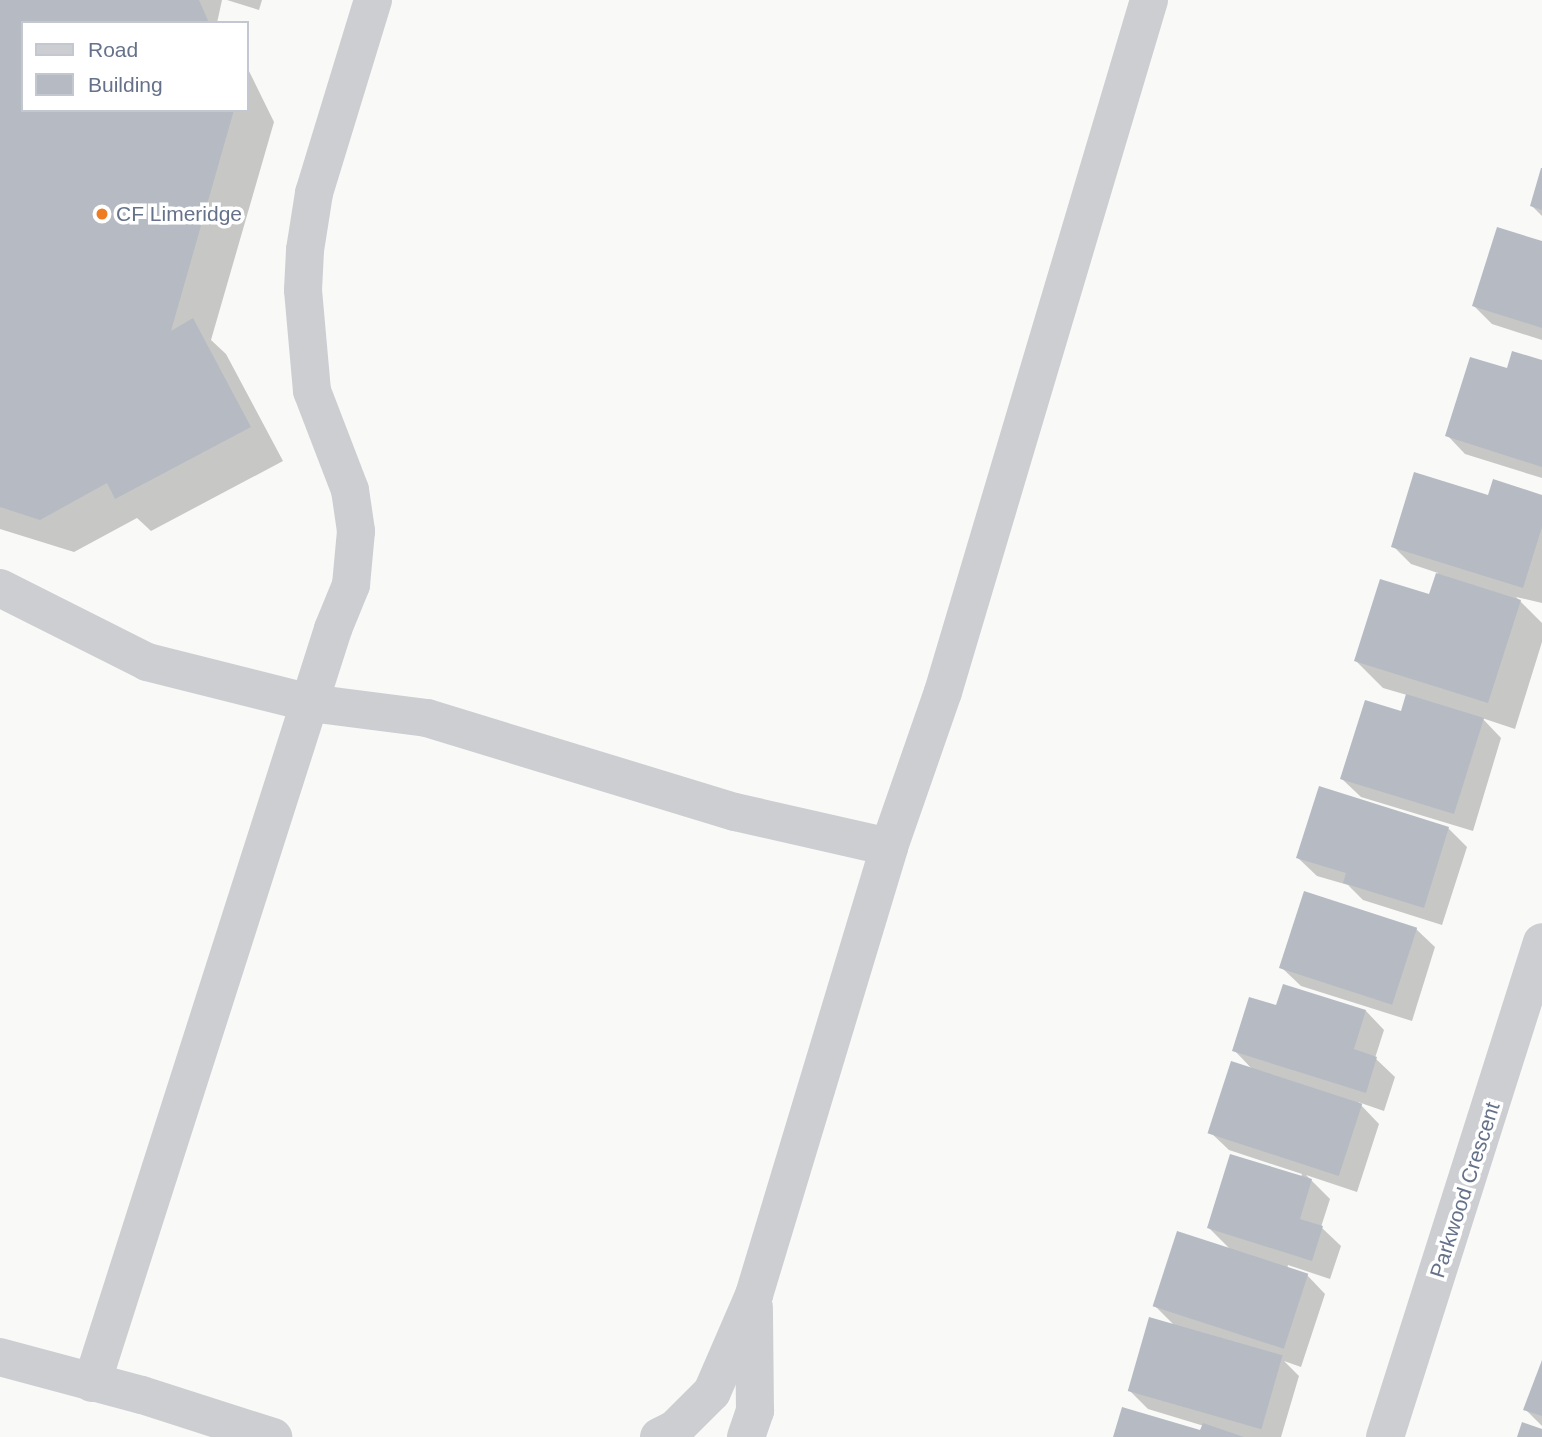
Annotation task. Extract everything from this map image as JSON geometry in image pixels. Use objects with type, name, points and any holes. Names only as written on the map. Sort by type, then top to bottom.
[{"type":"street","points":[[92,1383],[310,703],[351,585],[356,531],[350,490],[312,391],[303,290],[305,250],[314,193],[373,0]]},
{"type":"street","points":[[659,1437],[675,1429],[712,1392],[754,1295],[889,847],[943,692],[1149,0]]},
{"type":"street","points":[[0,588],[147,662],[310,703],[427,718],[735,812],[889,847]]},
{"type":"street","name":"Parkwood Crescent","points":[[1385,1437],[1527,1045],[1542,942]]},
{"type":"street","points":[[746,1437],[755,1411],[754,1295]]},
{"type":"street","points":[[0,1357],[142,1395],[273,1437]]},
{"type":"building","name":"CF Limeridge","points":[[0,0],[199,0],[208,21],[21,21],[21,112],[233,112],[171,331],[193,318],[251,427],[115,499],[107,483],[40,520],[0,507]]},
{"type":"building","points":[[1542,168],[1542,210],[1530,206]]},
{"type":"building","points":[[1497,227],[1542,241],[1542,328],[1472,306]]},
{"type":"building","points":[[1512,351],[1542,360],[1542,467],[1445,436],[1470,357],[1507,368]]},
{"type":"building","points":[[1414,472],[1488,495],[1493,479],[1542,495],[1542,527],[1523,588],[1391,547]]},
{"type":"building","points":[[1436,573],[1521,600],[1488,703],[1354,661],[1380,579],[1429,594]]},
{"type":"building","points":[[1406,694],[1484,718],[1454,814],[1340,779],[1365,700],[1401,711]]},
{"type":"building","points":[[1319,786],[1449,827],[1424,908],[1343,883],[1346,873],[1296,858]]},
{"type":"building","points":[[1304,891],[1417,928],[1392,1005],[1279,968]]},
{"type":"building","points":[[1283,984],[1366,1010],[1354,1049],[1377,1057],[1366,1093],[1232,1051],[1249,997],[1276,1005]]},
{"type":"building","points":[[1231,1061],[1362,1104],[1339,1176],[1208,1133]]},
{"type":"building","points":[[1230,1154],[1312,1179],[1300,1219],[1323,1226],[1312,1261],[1207,1228]]},
{"type":"building","points":[[1177,1231],[1308,1274],[1284,1349],[1153,1306]]},
{"type":"building","points":[[1149,1317],[1283,1355],[1261,1429],[1128,1391]]},
{"type":"building","points":[[1542,1360],[1542,1416],[1523,1410]]},
{"type":"building","points":[[1122,1407],[1200,1430],[1203,1423],[1244,1437],[1113,1437]]},
{"type":"building","points":[[1522,1422],[1542,1429],[1542,1437],[1517,1437]]},
{"type":"place","name":"CF Limeridge","points":[[102,214]]}]
